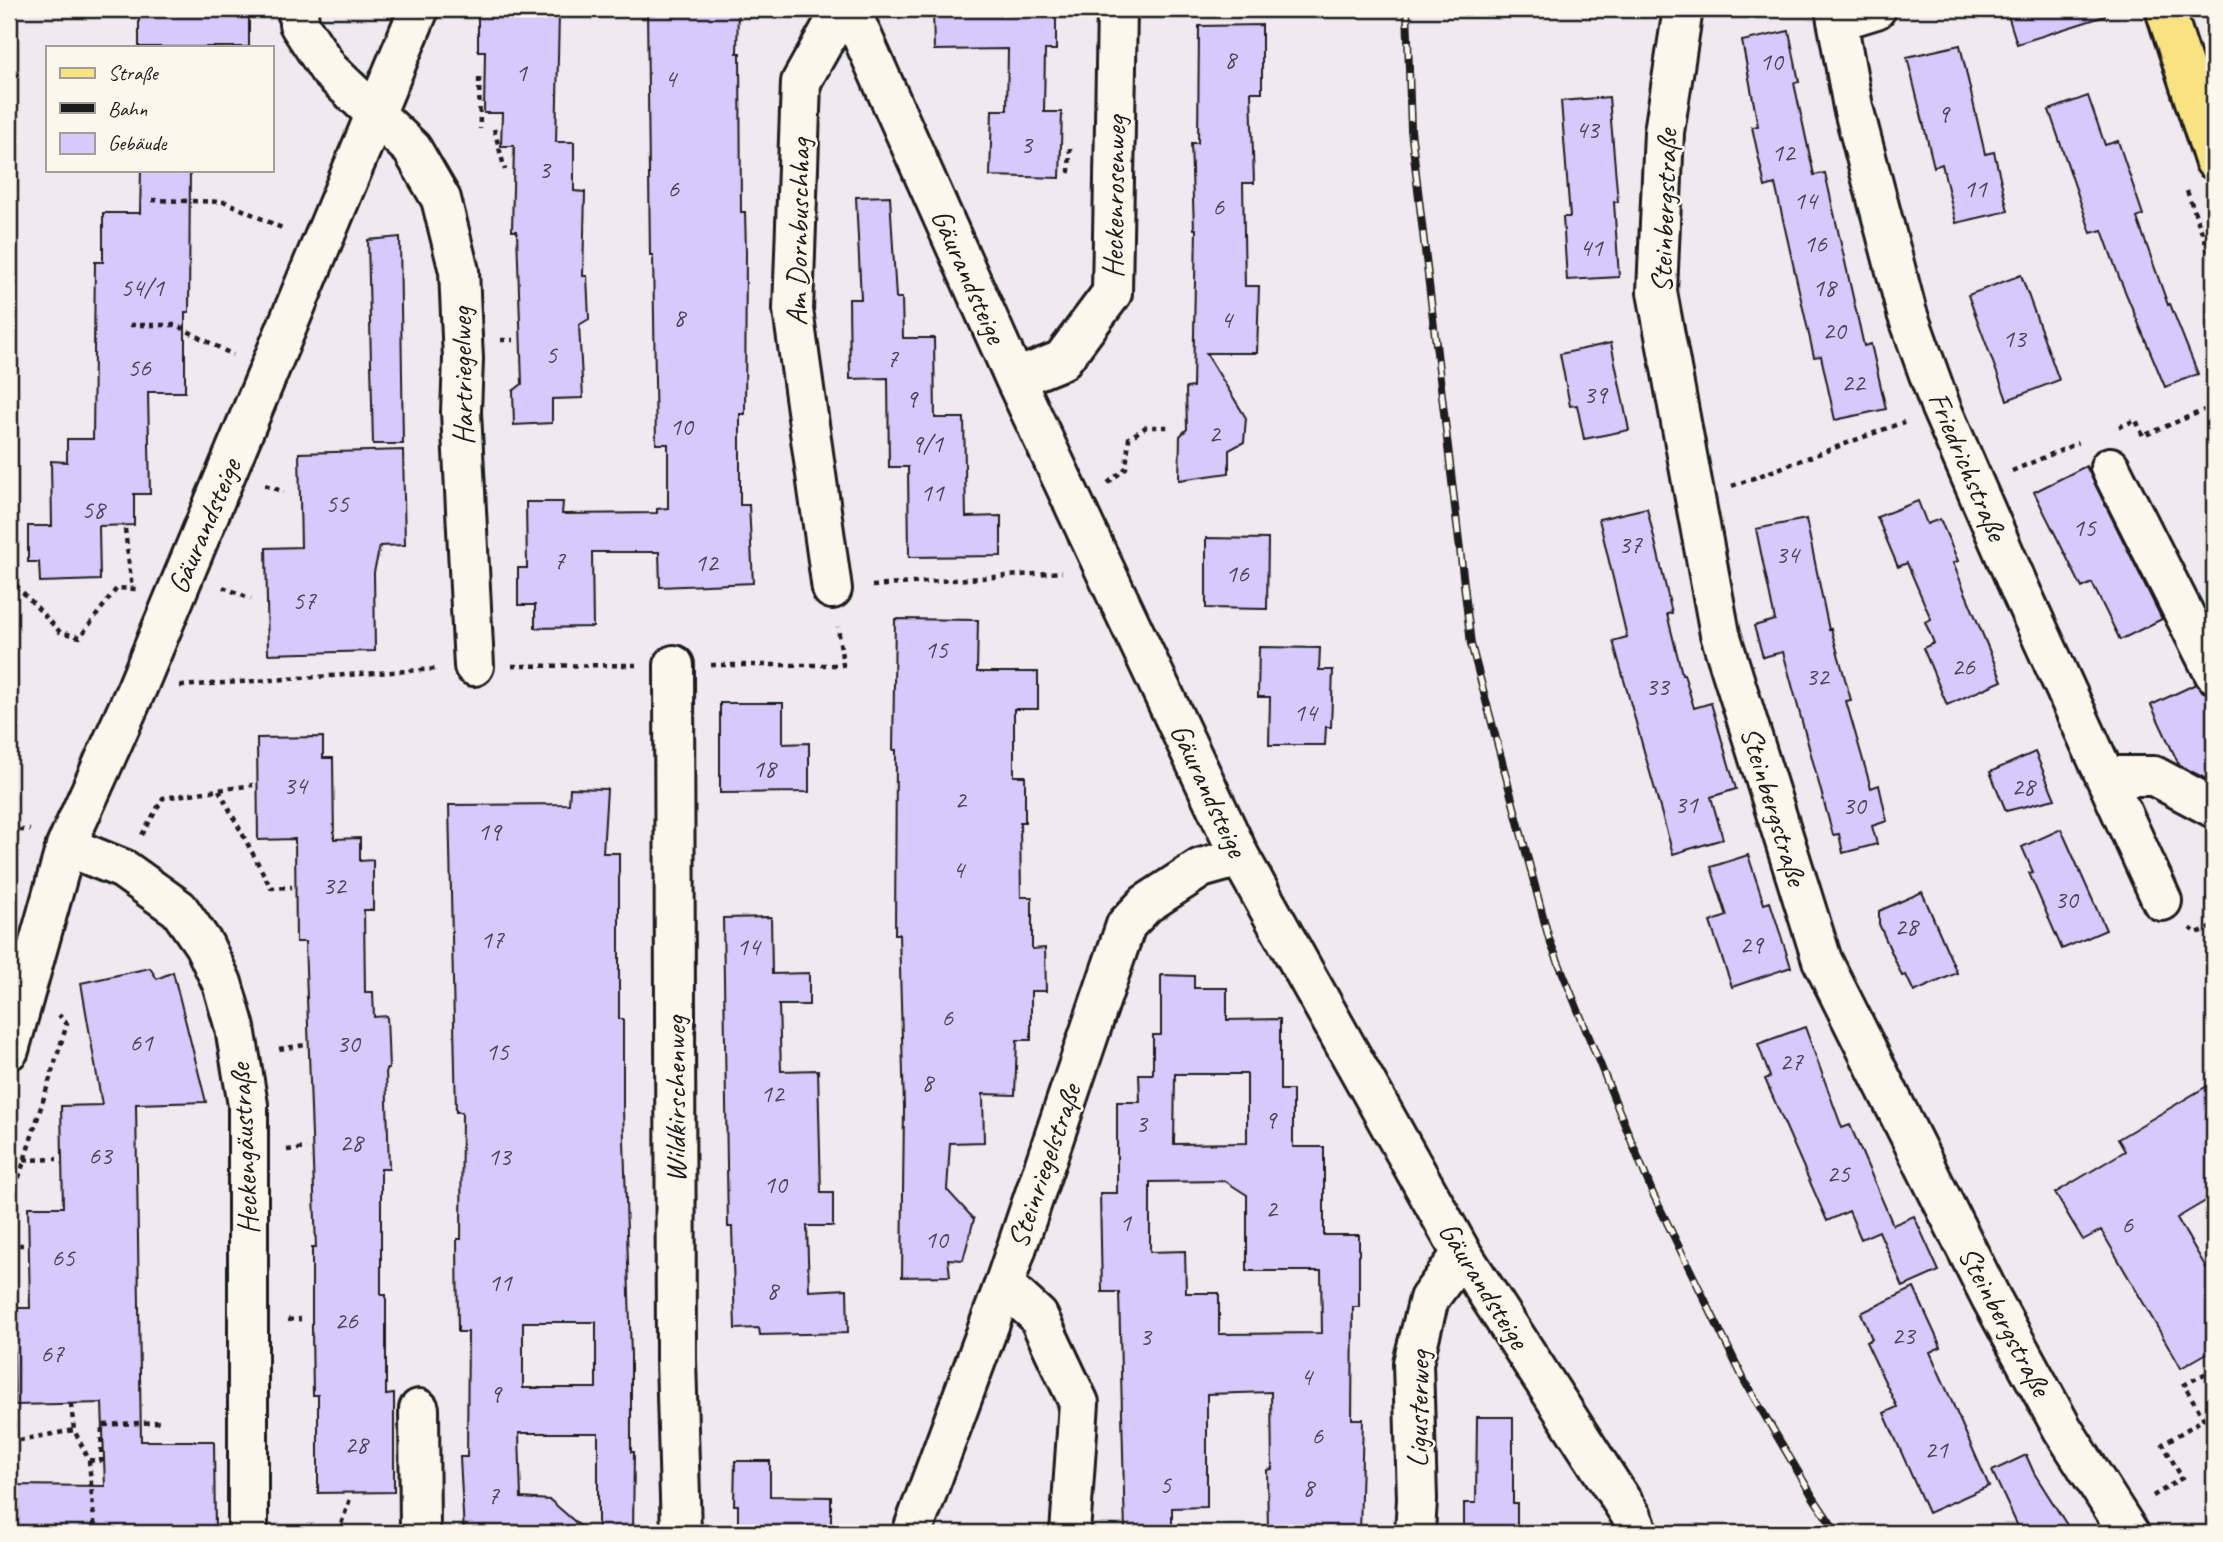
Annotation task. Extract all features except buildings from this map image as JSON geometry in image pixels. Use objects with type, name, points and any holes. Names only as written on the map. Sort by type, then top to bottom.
[{"type":"main road","points":[[2165,9],[2214,160]]},
{"type":"street","name":"Hartriegelweg","points":[[299,9],[299,24],[329,70],[412,149],[441,199],[459,271],[463,359],[461,412],[474,666]]},
{"type":"street","name":"Gäurandsteige","points":[[9,1050],[66,846],[136,688],[419,9]]},
{"type":"street","name":"Am Dornbuschhag","points":[[832,589],[793,310],[801,82],[842,9]]},
{"type":"street","name":"Gäurandsteige","points":[[850,9],[1015,379],[1240,857],[1462,1254],[1632,1517],[1639,1533]]},
{"type":"street","name":"Heckenrosenweg","points":[[1015,379],[1062,360],[1112,293],[1117,9]]},
{"type":"street","name":"Steinbergstraße","points":[[1683,9],[1664,132],[1657,292],[1720,634],[1822,960],[1991,1298],[2062,1428],[2124,1526]]},
{"type":"street","points":[[1836,15],[1876,9]]},
{"type":"street","name":"Friedrichstraße","points":[[1836,15],[1853,107],[1907,313],[1941,408],[2162,901]]},
{"type":"street","points":[[2098,454],[2214,673]]},
{"type":"street","name":"Wildkirschenweg","points":[[674,664],[676,1359],[681,1533]]},
{"type":"street","points":[[2106,776],[2154,776],[2214,808]]},
{"type":"street","name":"Heckengäustraße","points":[[66,846],[122,869],[179,908],[204,945],[222,983],[235,1028],[247,1105],[248,1533]]},
{"type":"street","name":"Steinriegelstraße","points":[[912,1533],[1004,1285],[1126,925],[1146,904],[1201,867],[1240,857]]},
{"type":"street","name":"Ligusterweg","points":[[1415,1533],[1417,1499],[1413,1363],[1429,1299],[1462,1254]]},
{"type":"street","points":[[1004,1285],[1038,1316],[1079,1403],[1070,1533]]},
{"type":"street","points":[[419,1409],[420,1533]]},
{"type":"path","points":[[479,78],[480,129]]},
{"type":"path","points":[[494,129],[505,170]]},
{"type":"path","points":[[1069,171],[1070,148]]},
{"type":"path","points":[[152,200],[226,202],[320,246]]},
{"type":"path","points":[[130,325],[176,325],[267,373]]},
{"type":"path","points":[[2143,436],[2214,406]]},
{"type":"path","points":[[1695,500],[1941,408]]},
{"type":"path","points":[[1077,509],[1126,468],[1129,438],[1146,427],[1172,427]]},
{"type":"path","points":[[1975,485],[2098,454]]},
{"type":"path","points":[[125,529],[132,589]]},
{"type":"path","points":[[832,589],[1105,568]]},
{"type":"path","points":[[16,585],[60,632],[80,637],[117,588],[176,590]]},
{"type":"path","points":[[136,688],[474,666]]},
{"type":"path","points":[[163,798],[253,785]]},
{"type":"path","points":[[219,790],[271,888],[292,887]]},
{"type":"path","points":[[9,1227],[15,1191],[67,1024],[28,981]]},
{"type":"path","points":[[24,1160],[57,1160]]},
{"type":"path","points":[[9,1245],[23,1245]]},
{"type":"path","points":[[2124,1526],[2182,1478],[2163,1444],[2204,1419],[2183,1385],[2214,1369]]},
{"type":"path","points":[[71,1404],[74,1430],[89,1460],[95,1533]]},
{"type":"path","points":[[89,1460],[101,1461],[102,1425],[159,1422]]},
{"type":"path","points":[[9,1443],[74,1430]]},
{"type":"path","points":[[338,1533],[351,1496]]},
{"type":"railway","points":[[1407,9],[1411,130],[1471,644],[1549,939],[1653,1194],[1745,1382],[1837,1533]]}]
